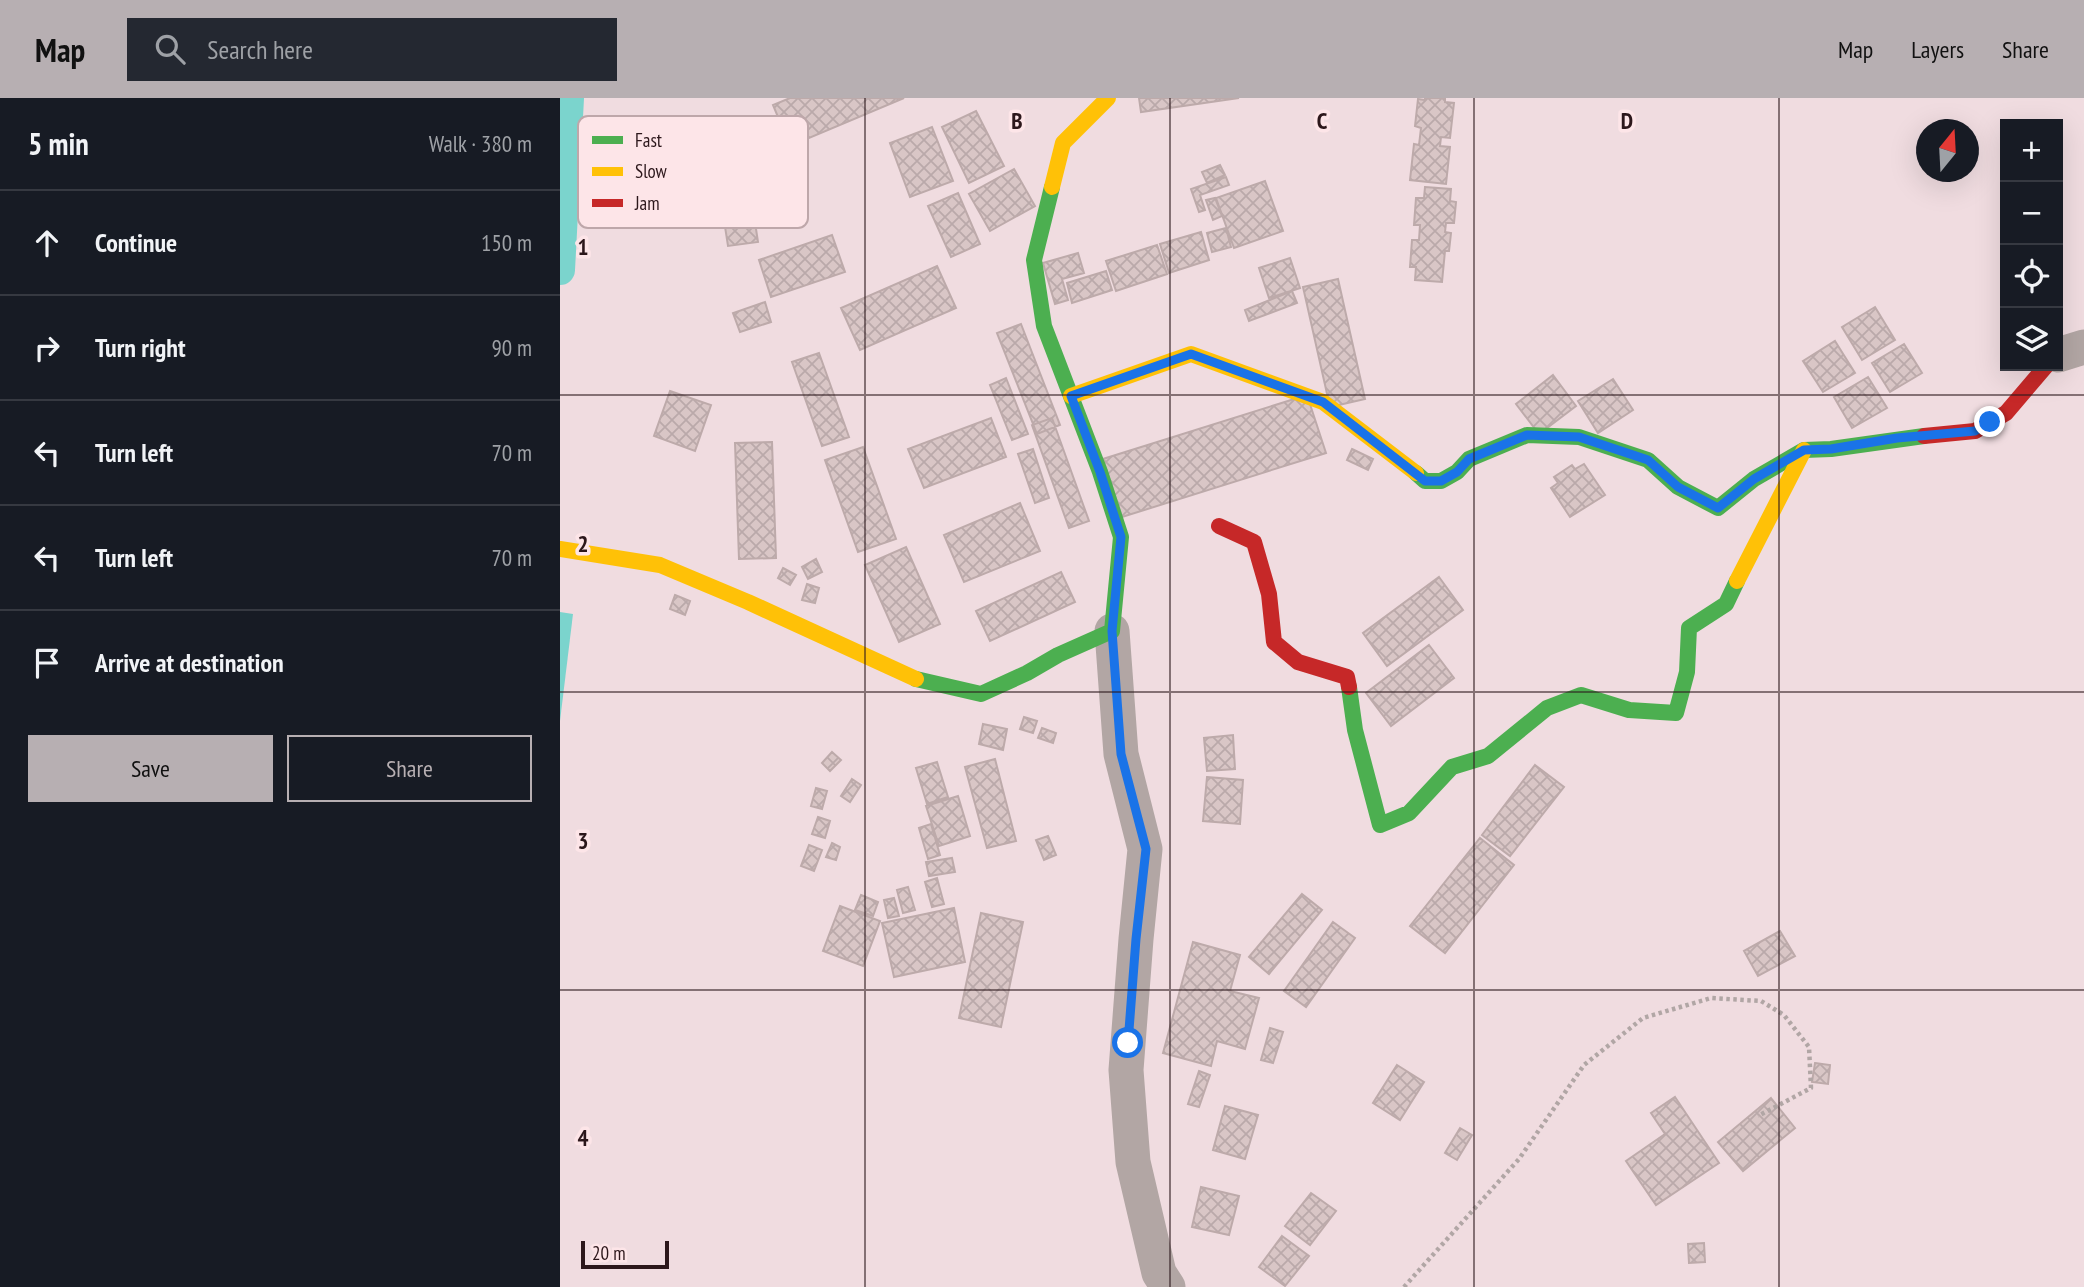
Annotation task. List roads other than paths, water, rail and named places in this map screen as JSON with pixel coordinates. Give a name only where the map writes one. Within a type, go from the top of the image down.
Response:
[{"type":"street","points":[[1108,98],[1063,143],[1034,260],[1044,326],[1100,472],[1121,537],[1112,631],[1121,754],[1146,849],[1126,1070],[1133,1162],[1159,1273],[1168,1287]]},
{"type":"street","points":[[2063,353],[2084,347]]},
{"type":"street","points":[[1071,396],[1191,354],[1323,402],[1425,481],[1441,481],[1457,472],[1469,459],[1527,435],[1579,437],[1648,460],[1678,487],[1718,508],[1754,479],[1804,450],[1975,431],[2006,412],[2042,371]]},
{"type":"street","points":[[1219,526],[1254,542],[1269,594],[1274,642],[1298,662],[1346,677],[1355,730],[1380,825],[1409,813],[1452,767],[1488,756],[1547,708],[1581,695],[1629,710],[1676,713],[1687,672],[1689,628],[1726,604],[1804,450]]},
{"type":"street","points":[[566,550],[660,565],[748,602],[912,678],[981,694],[1112,631]]},
{"type":"water","points":[[560,612],[573,614],[560,721]]},
{"type":"waterway","points":[[560,270],[569,98]]}]
